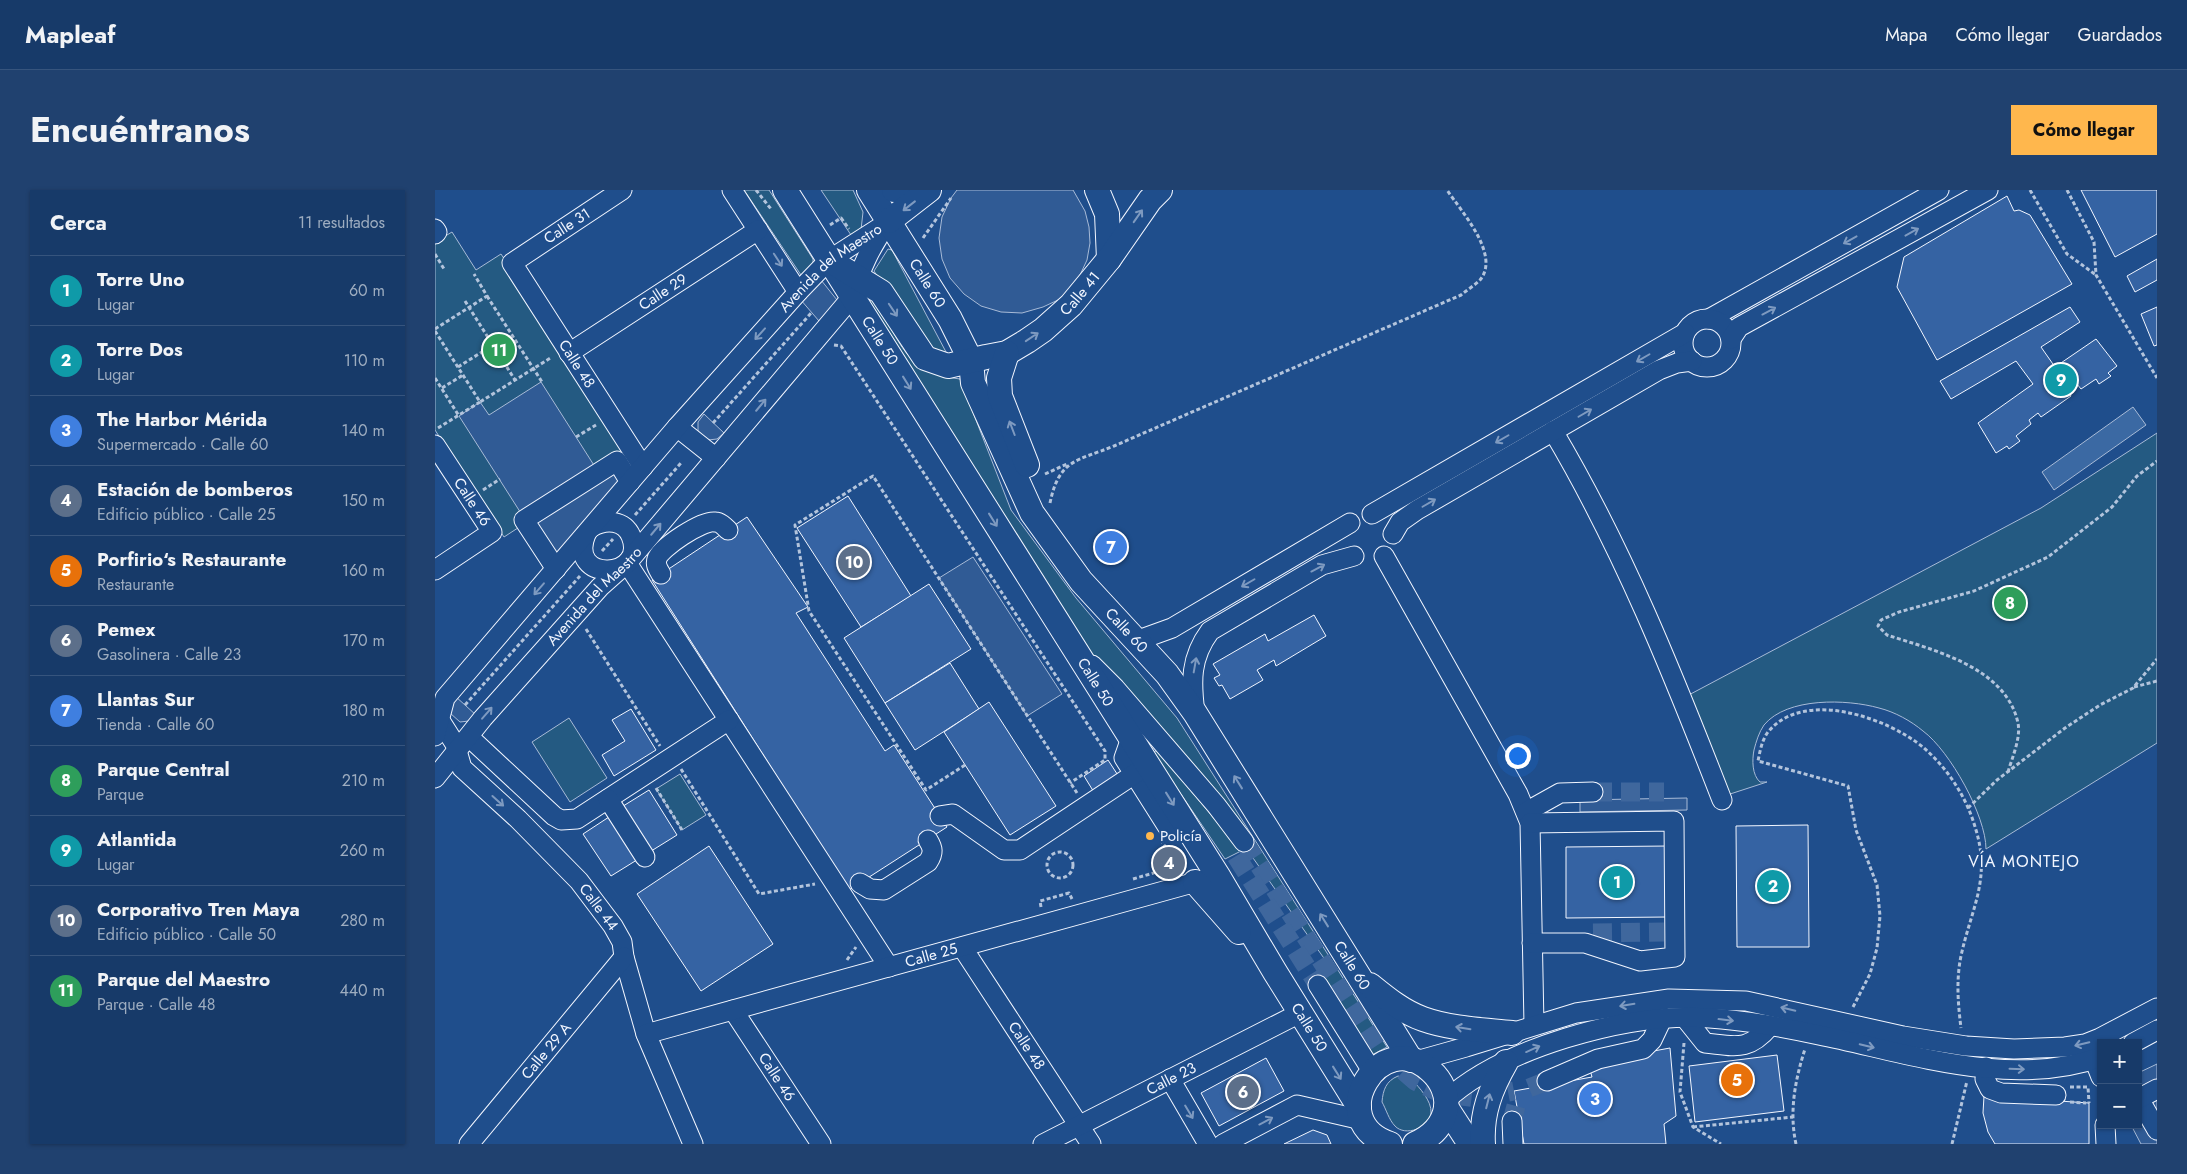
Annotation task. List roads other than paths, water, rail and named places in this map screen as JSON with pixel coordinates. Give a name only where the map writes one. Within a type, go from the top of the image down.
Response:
[{"type":"main road","points":[[785,190],[829,260]]},
{"type":"main road","name":"Calle 60","points":[[869,190],[950,319],[971,361],[973,383],[1032,513],[1081,581],[1167,674],[1195,713],[1359,977],[1413,1060]]},
{"type":"main road","points":[[894,190],[901,190]]},
{"type":"main road","points":[[889,221],[929,190]]},
{"type":"main road","points":[[1097,190],[1107,214],[1109,258]]},
{"type":"main road","name":"Calle 41","points":[[829,260],[855,287],[881,292],[925,358],[948,366],[1007,353],[1043,330],[1071,305],[1109,258],[1149,200],[1160,190]]},
{"type":"main road","name":"Calle 50","points":[[855,287],[1131,738],[1141,770],[1185,823],[1375,1134]]},
{"type":"main road","points":[[1007,353],[999,378],[1000,396],[1032,479],[1048,513],[1087,570],[1107,610]]},
{"type":"main road","points":[[1195,882],[1275,972]]},
{"type":"main road","points":[[1359,977],[1390,1002],[1422,1019],[1461,1027],[1512,1033]]},
{"type":"main road","points":[[1375,1134],[1363,1085],[1372,1071],[1388,1062],[1399,1059],[1413,1060],[1427,1067],[1437,1076],[1443,1088],[1446,1104],[1470,1144]]},
{"type":"main road","points":[[1483,1144],[1484,1118],[1491,1088],[1506,1062]]},
{"type":"main road","points":[[1415,1144],[1432,1134],[1439,1127],[1446,1104]]},
{"type":"street","name":"Calle 31","points":[[512,263],[622,190]]},
{"type":"street","points":[[732,190],[798,292]]},
{"type":"street","points":[[1136,641],[1172,628],[1350,523],[1364,515],[1371,514],[1685,334],[1695,322],[1709,319],[1939,190]]},
{"type":"street","points":[[1731,339],[1739,327],[1988,190]]},
{"type":"street","name":"Avenida del Maestro","points":[[435,736],[437,716],[445,698],[677,428],[798,292],[829,260],[889,221]]},
{"type":"street","name":"Avenida del Maestro","points":[[435,778],[600,586],[627,562],[716,458],[855,287],[871,247],[889,221]]},
{"type":"street","points":[[435,229],[437,232],[435,234]]},
{"type":"street","name":"Calle 29","points":[[564,353],[758,230]]},
{"type":"street","name":"Calle 48","points":[[512,263],[564,353],[643,467]]},
{"type":"street","points":[[1195,713],[1192,689],[1194,666],[1199,646],[1209,631],[1322,565],[1354,556],[1369,561],[1384,556],[1392,546],[1393,534],[1400,522],[1417,510],[1659,370],[1677,363],[1692,361],[1707,367],[1722,361],[1731,347],[1731,339],[1723,325],[1709,319]]},
{"type":"street","points":[[1685,334],[1684,348],[1692,361]]},
{"type":"street","points":[[677,428],[716,458]]},
{"type":"street","points":[[1553,432],[1585,485],[1611,537],[1676,685],[1722,800]]},
{"type":"street","name":"Calle 46","points":[[435,570],[492,532],[437,437]]},
{"type":"street","points":[[556,569],[524,520],[617,461],[630,482]]},
{"type":"street","points":[[1371,514],[1385,520],[1393,534]]},
{"type":"street","points":[[607,521],[615,522],[628,531],[633,547],[627,562],[613,571],[605,571],[590,564],[583,549],[589,530],[607,521]]},
{"type":"street","points":[[661,574],[656,566],[657,559],[665,547],[706,523],[723,524],[727,530]]},
{"type":"street","points":[[1350,523],[1347,530],[1346,544],[1354,556]]},
{"type":"street","points":[[1384,556],[1518,794],[1528,818],[1535,1025]]},
{"type":"street","points":[[627,562],[889,967]]},
{"type":"street","points":[[1073,646],[1115,688],[1216,805],[1244,842]]},
{"type":"street","name":"Calle 44","points":[[437,716],[455,744],[462,768],[518,819],[579,881],[613,926],[622,942],[624,957],[646,1034],[693,1144]]},
{"type":"street","points":[[469,737],[554,816],[561,820],[577,819],[647,774],[667,753],[729,720]]},
{"type":"street","points":[[940,816],[953,814],[1004,850],[1019,850],[1141,770]]},
{"type":"street","points":[[1528,818],[1560,793],[1593,792]]},
{"type":"street","points":[[608,799],[645,858]]},
{"type":"street","points":[[1528,818],[1674,821],[1675,957],[1640,961],[1585,942],[1532,939]]},
{"type":"street","points":[[860,883],[870,889],[884,890],[928,862],[932,856],[933,848],[927,840]]},
{"type":"street","name":"Calle 25","points":[[646,1034],[1218,876]]},
{"type":"street","points":[[1532,939],[1593,933]]},
{"type":"street","name":"Calle 48","points":[[962,947],[1091,1144]]},
{"type":"street","name":"Calle 29 A","points":[[469,1144],[624,957]]},
{"type":"street","points":[[1318,985],[1372,1071]]},
{"type":"street","points":[[1413,1060],[1576,1013],[1669,998],[1745,1001],[1841,1016],[1903,1036],[1964,1038],[2014,1049],[2065,1047],[2085,1044],[2157,1008]]},
{"type":"street","name":"Calle 46","points":[[733,1010],[821,1144]]},
{"type":"street","name":"Calle 23","points":[[1043,1144],[1300,1013]]},
{"type":"street","points":[[1685,1018],[1705,1043],[1741,1047],[1761,1036],[1770,1026]]},
{"type":"street","points":[[1547,1081],[1598,1059],[1643,1049],[1652,1040],[1662,1019]]},
{"type":"street","points":[[1446,1104],[1470,1082],[1506,1062],[1541,1046],[1585,1032],[1662,1019],[1720,1019],[1770,1026],[1814,1039],[1894,1052],[1974,1070],[2065,1066],[2097,1068]]},
{"type":"street","points":[[2140,1039],[2157,1030]]},
{"type":"street","points":[[1974,1070],[1985,1079],[1990,1089],[2001,1092],[2056,1095]]},
{"type":"street","points":[[1170,1079],[1208,1144]]},
{"type":"street","points":[[2142,1096],[2157,1089]]},
{"type":"street","points":[[2142,1102],[2157,1130]]},
{"type":"street","points":[[1223,1144],[1297,1105],[1375,1134]]},
{"type":"street","points":[[1512,1121],[1513,1144]]},
{"type":"street","points":[[2105,1129],[2106,1144]]},
{"type":"tunnel","points":[[1593,792],[1664,792]]},
{"type":"tunnel","points":[[1244,842],[1378,1048],[1415,1081],[1440,1093],[1477,1098],[1514,1091]]},
{"type":"tunnel","points":[[1236,856],[1318,985]]},
{"type":"tunnel","points":[[1593,933],[1664,932]]},
{"type":"tunnel","points":[[1529,1088],[1547,1081]]},
{"type":"tunnel","points":[[1512,1121],[1516,1106]]},
{"type":"place","name":"Parque del Maestro","points":[[499,350]]},
{"type":"place","name":"Atlantida","points":[[2061,380]]},
{"type":"place","name":"Llantas Sur","points":[[1111,547]]},
{"type":"place","name":"Corporativo Tren Maya","points":[[854,562]]},
{"type":"place","name":"Parque Central","points":[[2010,603]]},
{"type":"place","name":"Policía","points":[[1150,836]]},
{"type":"place","name":"Estación de bomberos","points":[[1169,863]]},
{"type":"place","name":"Torre Uno","points":[[1617,882]]},
{"type":"place","name":"Torre Dos","points":[[1773,886]]},
{"type":"place","name":"Porfirio‘s Restaurante","points":[[1737,1080]]},
{"type":"place","name":"Pemex","points":[[1243,1092]]},
{"type":"place","name":"The Harbor Mérida","points":[[1595,1099]]},
{"type":"district","name":"VÍA MONTEJO","points":[[2024,861]]}]
